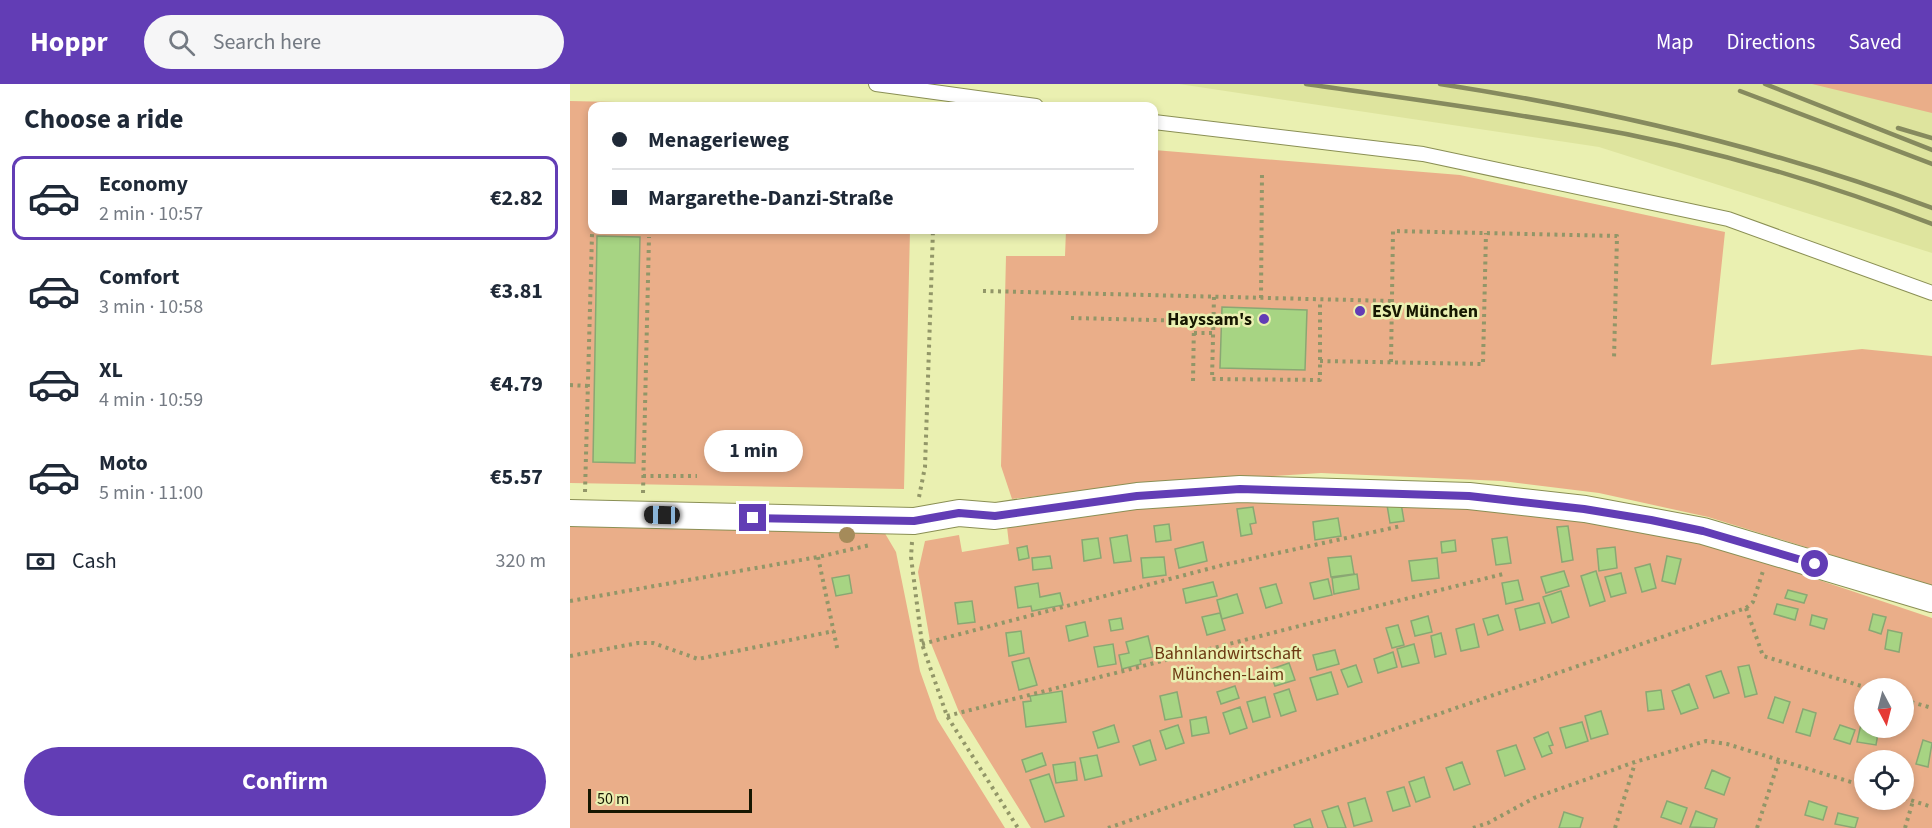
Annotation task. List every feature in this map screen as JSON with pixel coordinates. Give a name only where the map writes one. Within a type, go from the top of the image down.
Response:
[{"type":"street","points":[[577,506],[914,521],[959,513],[995,516],[1137,496],[1240,489],[1469,496],[1584,509],[1703,531],[1932,599]]},
{"type":"lane","points":[[876,84],[1007,102]]},
{"type":"lane","points":[[1158,122],[1423,154],[1728,219],[1932,293]]},
{"type":"path","points":[[1261,298],[1262,174]]},
{"type":"path","points":[[1391,362],[1393,231],[1617,236],[1614,359]]},
{"type":"path","points":[[1320,361],[1483,364],[1486,233]]},
{"type":"path","points":[[577,506],[588,386],[592,234]]},
{"type":"path","points":[[925,467],[933,234]]},
{"type":"path","points":[[643,500],[649,237]]},
{"type":"path","points":[[983,291],[1392,302]]},
{"type":"path","points":[[1214,297],[1212,379],[1320,380],[1320,300]]},
{"type":"path","points":[[1071,318],[1194,321],[1193,382]]},
{"type":"path","points":[[1194,333],[1213,333]]},
{"type":"path","points":[[570,385],[588,386]]},
{"type":"path","points":[[643,476],[697,476]]},
{"type":"path","points":[[914,521],[911,557],[922,644],[946,716],[1018,828]]},
{"type":"path","points":[[922,644],[1223,566],[1401,526]]},
{"type":"path","points":[[570,601],[818,557],[879,543]]},
{"type":"path","points":[[818,557],[838,652]]},
{"type":"path","points":[[1108,828],[1746,608],[1753,602],[1766,562]]},
{"type":"path","points":[[946,716],[1503,574]]},
{"type":"path","points":[[1746,608],[1763,656],[1854,684]]},
{"type":"path","points":[[570,656],[638,643],[653,643],[698,659],[834,631]]},
{"type":"path","points":[[1914,703],[1932,708]]},
{"type":"path","points":[[1473,828],[1488,823],[1534,798],[1635,762],[1706,741],[1727,744],[1854,783]]},
{"type":"path","points":[[1757,828],[1779,760]]},
{"type":"path","points":[[1615,828],[1635,762]]},
{"type":"path","points":[[1914,801],[1932,807]]},
{"type":"path","points":[[1905,828],[1910,810]]},
{"type":"shaded area","points":[[1179,84],[1932,84],[1932,253],[1599,147]]},
{"type":"green space","points":[[1812,84],[1932,84],[1932,113]]},
{"type":"green space","points":[[570,101],[615,102],[588,102],[588,234],[910,234],[904,489],[570,483]]},
{"type":"green space","name":"ESV München","points":[[1158,150],[1460,175],[1725,232],[1711,365],[1862,349],[1932,356],[1932,586],[1708,517],[1599,493],[1502,481],[1321,473],[1164,483],[1012,499],[1001,466],[1006,256],[1065,256],[1066,234],[1158,234]]},
{"type":"green space","name":"Bahnlandwirtschaft München-Laim","points":[[1224,496],[1462,508],[1610,521],[1742,554],[1932,618],[1932,828],[1031,828],[959,712],[930,641],[918,572],[925,541],[959,535],[962,552],[1009,544],[1007,527]]},
{"type":"green space","points":[[570,523],[883,530],[896,552],[920,671],[937,719],[1005,828],[570,828]]},
{"type":"building","points":[[597,236],[640,237],[635,463],[593,462]]},
{"type":"building","points":[[1222,307],[1307,310],[1305,370],[1220,368]]},
{"type":"building","points":[[1401,503],[1404,521],[1390,523],[1387,505]]},
{"type":"building","points":[[1253,507],[1256,523],[1250,524],[1252,534],[1241,536],[1237,509]]},
{"type":"building","points":[[1338,518],[1341,536],[1315,540],[1313,522]]},
{"type":"building","points":[[1169,524],[1171,540],[1156,542],[1154,526]]},
{"type":"building","points":[[1568,526],[1573,560],[1562,562],[1557,527]]},
{"type":"building","points":[[1127,535],[1131,561],[1114,563],[1110,538]]},
{"type":"building","points":[[1507,537],[1511,563],[1496,565],[1492,539]]},
{"type":"building","points":[[1098,538],[1101,558],[1084,561],[1082,540]]},
{"type":"building","points":[[1455,540],[1456,551],[1442,553],[1441,542]]},
{"type":"building","points":[[1203,542],[1207,561],[1179,568],[1175,549]]},
{"type":"building","points":[[1027,546],[1029,558],[1019,560],[1017,548]]},
{"type":"building","points":[[1615,547],[1617,568],[1599,571],[1597,549]]},
{"type":"building","points":[[1050,556],[1052,568],[1033,570],[1032,558]]},
{"type":"building","points":[[1351,556],[1354,574],[1331,577],[1328,558]]},
{"type":"building","points":[[1667,556],[1681,559],[1675,584],[1662,581]]},
{"type":"building","points":[[1164,557],[1166,575],[1143,578],[1141,558]]},
{"type":"building","points":[[1437,558],[1439,578],[1412,581],[1409,561]]},
{"type":"building","points":[[1650,564],[1656,588],[1642,592],[1635,568]]},
{"type":"building","points":[[1564,571],[1569,586],[1546,593],[1541,577]]},
{"type":"building","points":[[1596,571],[1605,601],[1590,606],[1581,576]]},
{"type":"building","points":[[1621,573],[1626,593],[1611,597],[1605,577]]},
{"type":"building","points":[[1357,574],[1359,589],[1334,594],[1332,578]]},
{"type":"building","points":[[849,575],[852,593],[836,596],[832,578]]},
{"type":"building","points":[[1328,579],[1332,595],[1314,599],[1310,583]]},
{"type":"building","points":[[1518,580],[1523,600],[1506,604],[1502,583]]},
{"type":"building","points":[[1213,582],[1217,596],[1186,603],[1183,589]]},
{"type":"building","points":[[1038,583],[1040,597],[1060,593],[1063,605],[1032,611],[1031,606],[1018,608],[1015,587]]},
{"type":"building","points":[[1276,584],[1282,603],[1266,608],[1260,588]]},
{"type":"building","points":[[1788,590],[1807,595],[1804,603],[1785,598]]},
{"type":"building","points":[[1561,591],[1569,617],[1552,623],[1543,597]]},
{"type":"building","points":[[1237,594],[1243,613],[1222,619],[1217,600]]},
{"type":"building","points":[[972,601],[975,622],[958,624],[955,603]]},
{"type":"building","points":[[1539,603],[1545,623],[1520,630],[1515,609]]},
{"type":"building","points":[[1777,604],[1798,609],[1795,620],[1774,614]]},
{"type":"building","points":[[1220,613],[1225,630],[1207,635],[1202,617]]},
{"type":"building","points":[[1873,614],[1886,617],[1881,634],[1869,630]]},
{"type":"building","points":[[1498,615],[1503,630],[1488,635],[1483,619]]},
{"type":"building","points":[[1812,615],[1827,619],[1824,629],[1810,625]]},
{"type":"building","points":[[1428,616],[1432,632],[1415,636],[1411,621]]},
{"type":"building","points":[[1121,618],[1123,629],[1111,631],[1109,620]]},
{"type":"building","points":[[1085,622],[1088,636],[1069,641],[1066,626]]},
{"type":"building","points":[[1474,624],[1479,647],[1461,651],[1456,629]]},
{"type":"building","points":[[1398,625],[1404,645],[1392,648],[1386,628]]},
{"type":"building","points":[[1888,630],[1902,633],[1899,652],[1885,649]]},
{"type":"building","points":[[1021,631],[1024,653],[1009,656],[1006,633]]},
{"type":"building","points":[[1441,633],[1446,654],[1435,657],[1431,636]]},
{"type":"building","points":[[1148,636],[1153,657],[1140,660],[1141,664],[1122,669],[1119,655],[1129,653],[1126,642]]},
{"type":"building","points":[[1113,644],[1116,664],[1098,667],[1094,647]]},
{"type":"building","points":[[1414,644],[1419,663],[1402,667],[1397,649]]},
{"type":"building","points":[[1335,650],[1339,664],[1317,670],[1313,655]]},
{"type":"building","points":[[1393,652],[1397,667],[1378,673],[1374,659]]},
{"type":"building","points":[[1029,658],[1037,685],[1019,690],[1012,662]]},
{"type":"building","points":[[1289,663],[1295,680],[1275,686],[1269,670]]},
{"type":"building","points":[[1356,665],[1362,682],[1348,687],[1341,670]]},
{"type":"building","points":[[1749,665],[1757,694],[1745,697],[1738,667]]},
{"type":"building","points":[[1721,671],[1729,693],[1714,698],[1706,676]]},
{"type":"building","points":[[1331,672],[1338,694],[1317,700],[1310,678]]},
{"type":"building","points":[[1689,684],[1698,708],[1681,714],[1672,691]]},
{"type":"building","points":[[1235,686],[1239,698],[1221,704],[1217,692]]},
{"type":"building","points":[[1289,689],[1296,711],[1281,716],[1274,694]]},
{"type":"building","points":[[1661,690],[1664,709],[1648,711],[1646,692]]},
{"type":"building","points":[[1062,691],[1066,722],[1026,727],[1023,702],[1031,701],[1030,696]]},
{"type":"building","points":[[1177,692],[1182,717],[1165,720],[1160,696]]},
{"type":"building","points":[[1265,697],[1270,717],[1253,722],[1247,702]]},
{"type":"building","points":[[1775,697],[1790,702],[1783,723],[1768,718]]},
{"type":"building","points":[[1240,707],[1247,728],[1230,734],[1223,713]]},
{"type":"building","points":[[1803,709],[1816,713],[1810,736],[1796,732]]},
{"type":"building","points":[[1601,711],[1608,734],[1591,739],[1585,716]]},
{"type":"building","points":[[1206,717],[1209,733],[1192,736],[1190,720]]},
{"type":"building","points":[[1582,722],[1588,741],[1566,748],[1560,728]]},
{"type":"building","points":[[1114,725],[1119,742],[1098,748],[1093,732]]},
{"type":"building","points":[[1178,725],[1184,743],[1166,749],[1160,731]]},
{"type":"building","points":[[1840,725],[1854,730],[1850,744],[1834,739]]},
{"type":"building","points":[[1548,732],[1553,745],[1549,746],[1552,753],[1542,757],[1534,738]]},
{"type":"building","points":[[1858,738],[1877,738],[1876,745],[1857,742]]},
{"type":"building","points":[[1150,740],[1156,760],[1140,765],[1133,746]]},
{"type":"building","points":[[1923,740],[1932,743],[1928,767],[1916,764]]},
{"type":"building","points":[[1516,745],[1525,769],[1505,776],[1497,751]]},
{"type":"building","points":[[1042,753],[1046,765],[1026,772],[1022,760]]},
{"type":"building","points":[[1097,755],[1102,776],[1085,780],[1080,758]]},
{"type":"building","points":[[1075,762],[1077,780],[1056,783],[1053,765]]},
{"type":"building","points":[[1462,762],[1470,784],[1454,790],[1446,768]]},
{"type":"building","points":[[1712,770],[1730,778],[1724,795],[1705,788]]},
{"type":"building","points":[[1049,774],[1064,816],[1045,822],[1030,780]]},
{"type":"building","points":[[1424,777],[1430,797],[1416,802],[1409,782]]},
{"type":"building","points":[[1404,787],[1410,806],[1393,811],[1387,792]]},
{"type":"building","points":[[1365,798],[1372,821],[1354,826],[1348,803]]},
{"type":"building","points":[[1667,801],[1687,808],[1681,824],[1661,817]]},
{"type":"building","points":[[1809,801],[1827,807],[1823,820],[1805,815]]},
{"type":"building","points":[[1338,806],[1346,828],[1328,828],[1322,811]]},
{"type":"building","points":[[1696,811],[1717,819],[1714,828],[1690,827]]},
{"type":"building","points":[[1564,812],[1583,818],[1580,828],[1559,828]]},
{"type":"building","points":[[1838,813],[1858,818],[1855,828],[1835,824]]},
{"type":"building","points":[[1310,819],[1313,828],[1295,828],[1294,825]]},
{"type":"railway","points":[[1306,84],[1543,119],[1667,143],[1801,179],[1932,224]]},
{"type":"railway","points":[[1440,84],[1565,106],[1689,133],[1811,167],[1932,208]]},
{"type":"railway","points":[[1765,84],[1932,150]]},
{"type":"railway","points":[[1740,91],[1932,164]]},
{"type":"railway","points":[[1898,128],[1932,138]]},
{"type":"place","name":"ESV München","points":[[1360,311]]},
{"type":"place","name":"Hayssam's","points":[[1264,319]]},
{"type":"route","points":[[753,518],[914,521],[959,513],[995,516],[1137,496],[1240,489],[1469,496],[1584,509],[1651,520],[1703,531],[1815,564]]}]
